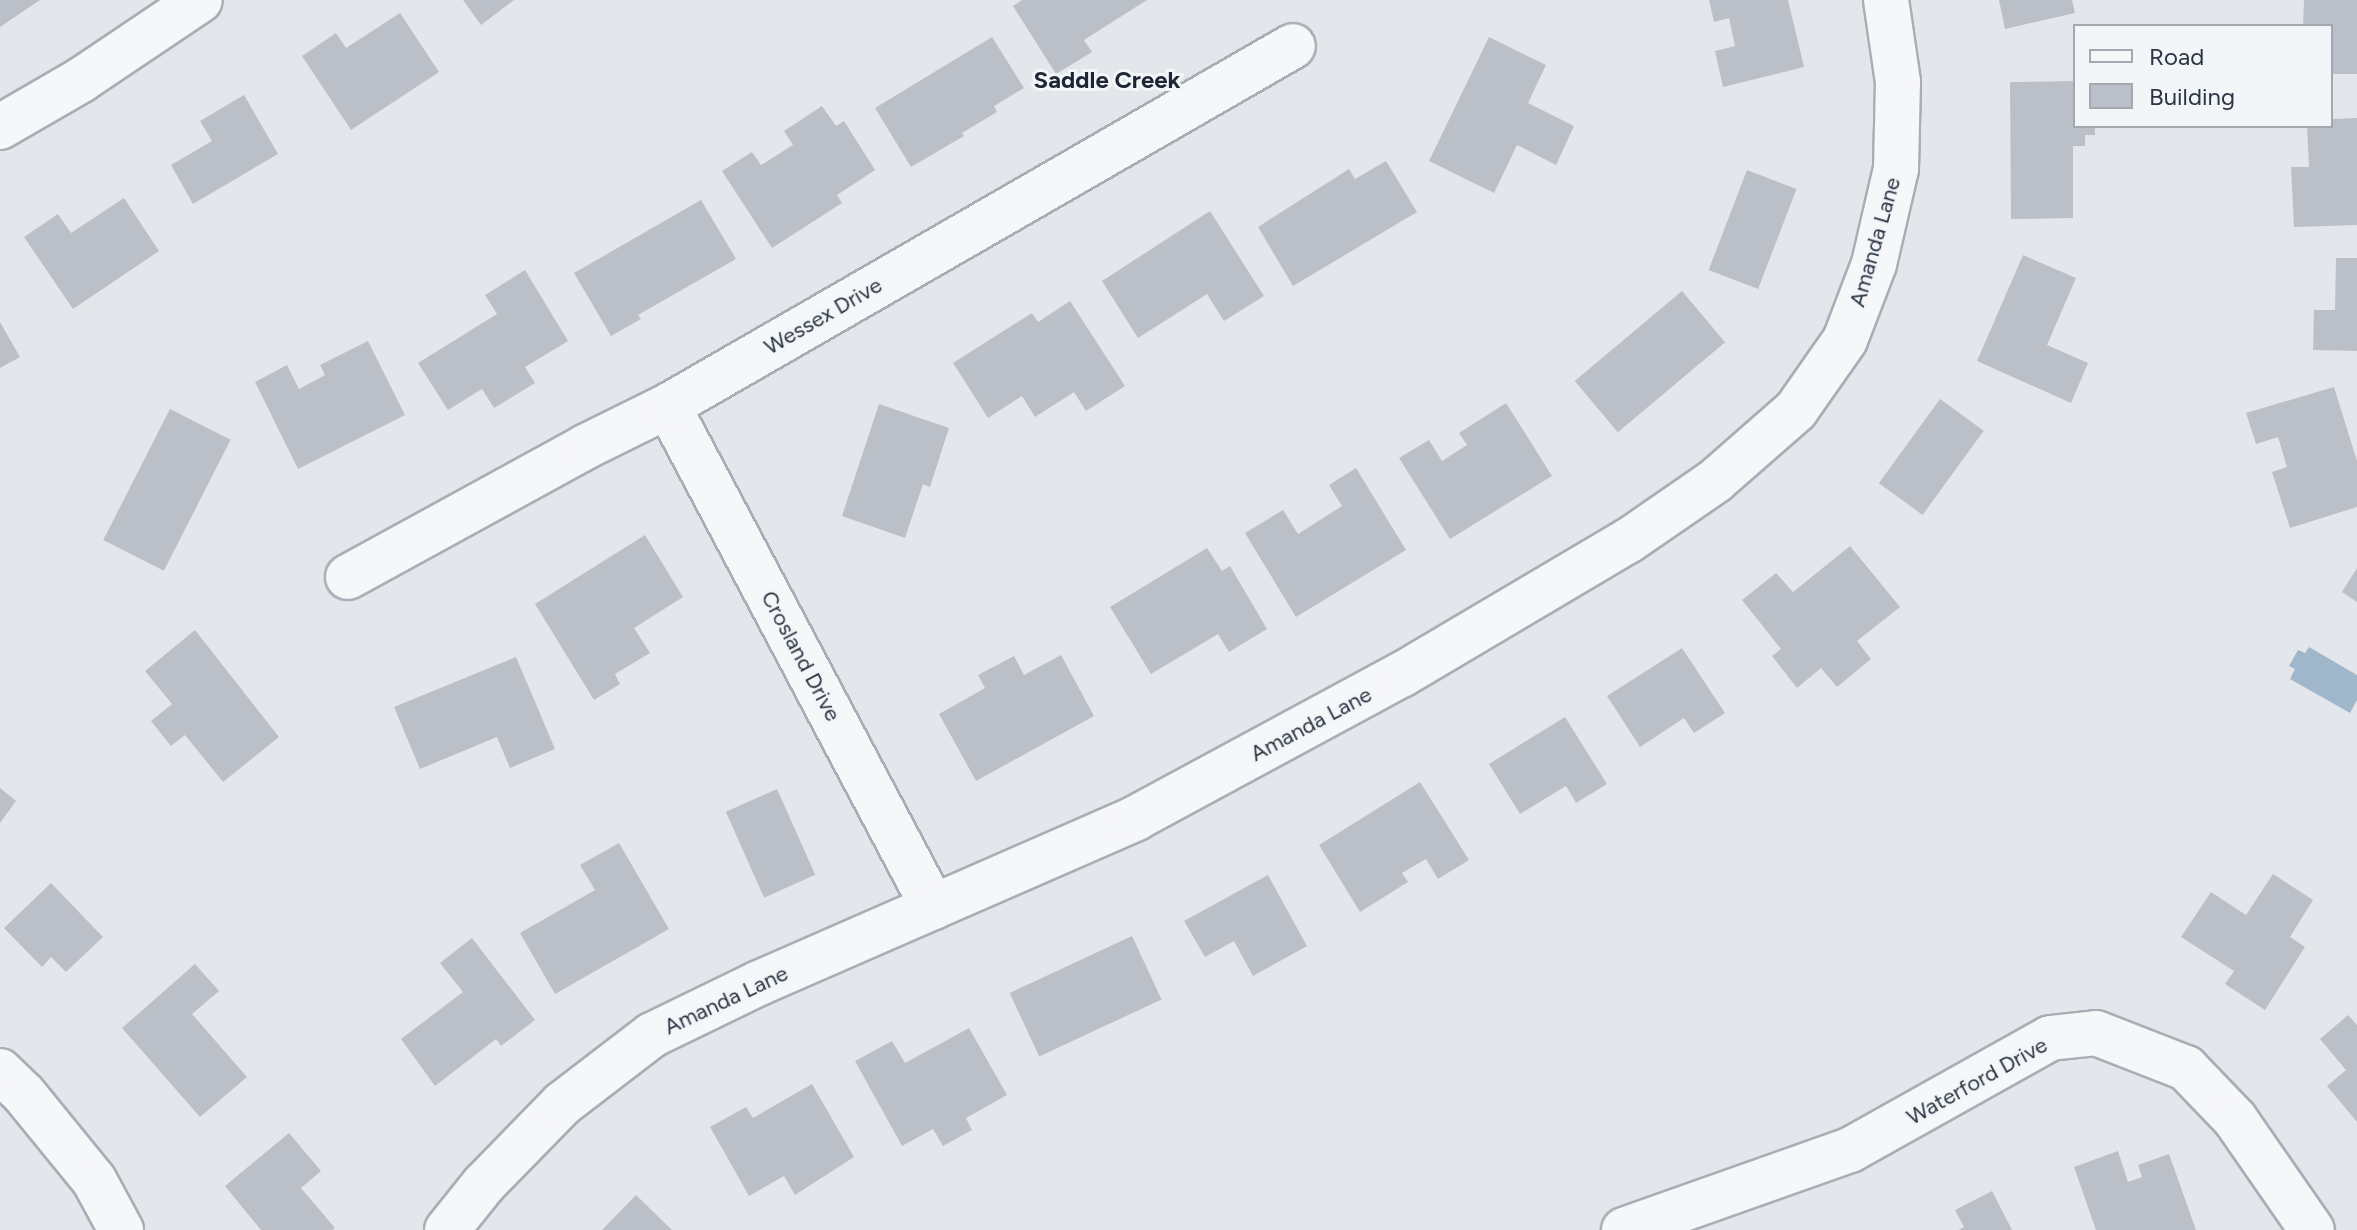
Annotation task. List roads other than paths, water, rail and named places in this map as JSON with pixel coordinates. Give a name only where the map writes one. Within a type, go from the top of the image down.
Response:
[{"type":"street","points":[[0,127],[81,80],[200,0]]},
{"type":"street","name":"Amanda Lane","points":[[447,1230],[483,1185],[562,1104],[652,1035],[1136,818],[1401,675],[1628,541],[1715,481],[1796,410],[1845,340],[1874,264],[1896,169],[1898,82],[1886,0]]},
{"type":"street","name":"Wessex Drive","points":[[348,577],[585,447],[668,406],[1293,46]]},
{"type":"street","name":"Crosland Drive","points":[[668,406],[933,907]]},
{"type":"street","name":"Waterford Drive","points":[[1624,1230],[1850,1150],[2050,1038],[2096,1033],[2186,1068],[2235,1119],[2312,1230]]},
{"type":"street","points":[[0,1071],[23,1093],[94,1180],[121,1230]]},
{"type":"water","points":[[2309,647],[2357,675],[2357,700],[2350,713],[2290,679],[2295,669],[2289,666],[2298,650],[2305,653]]},
{"type":"district","name":"Saddle Creek","points":[[1107,80]]}]
